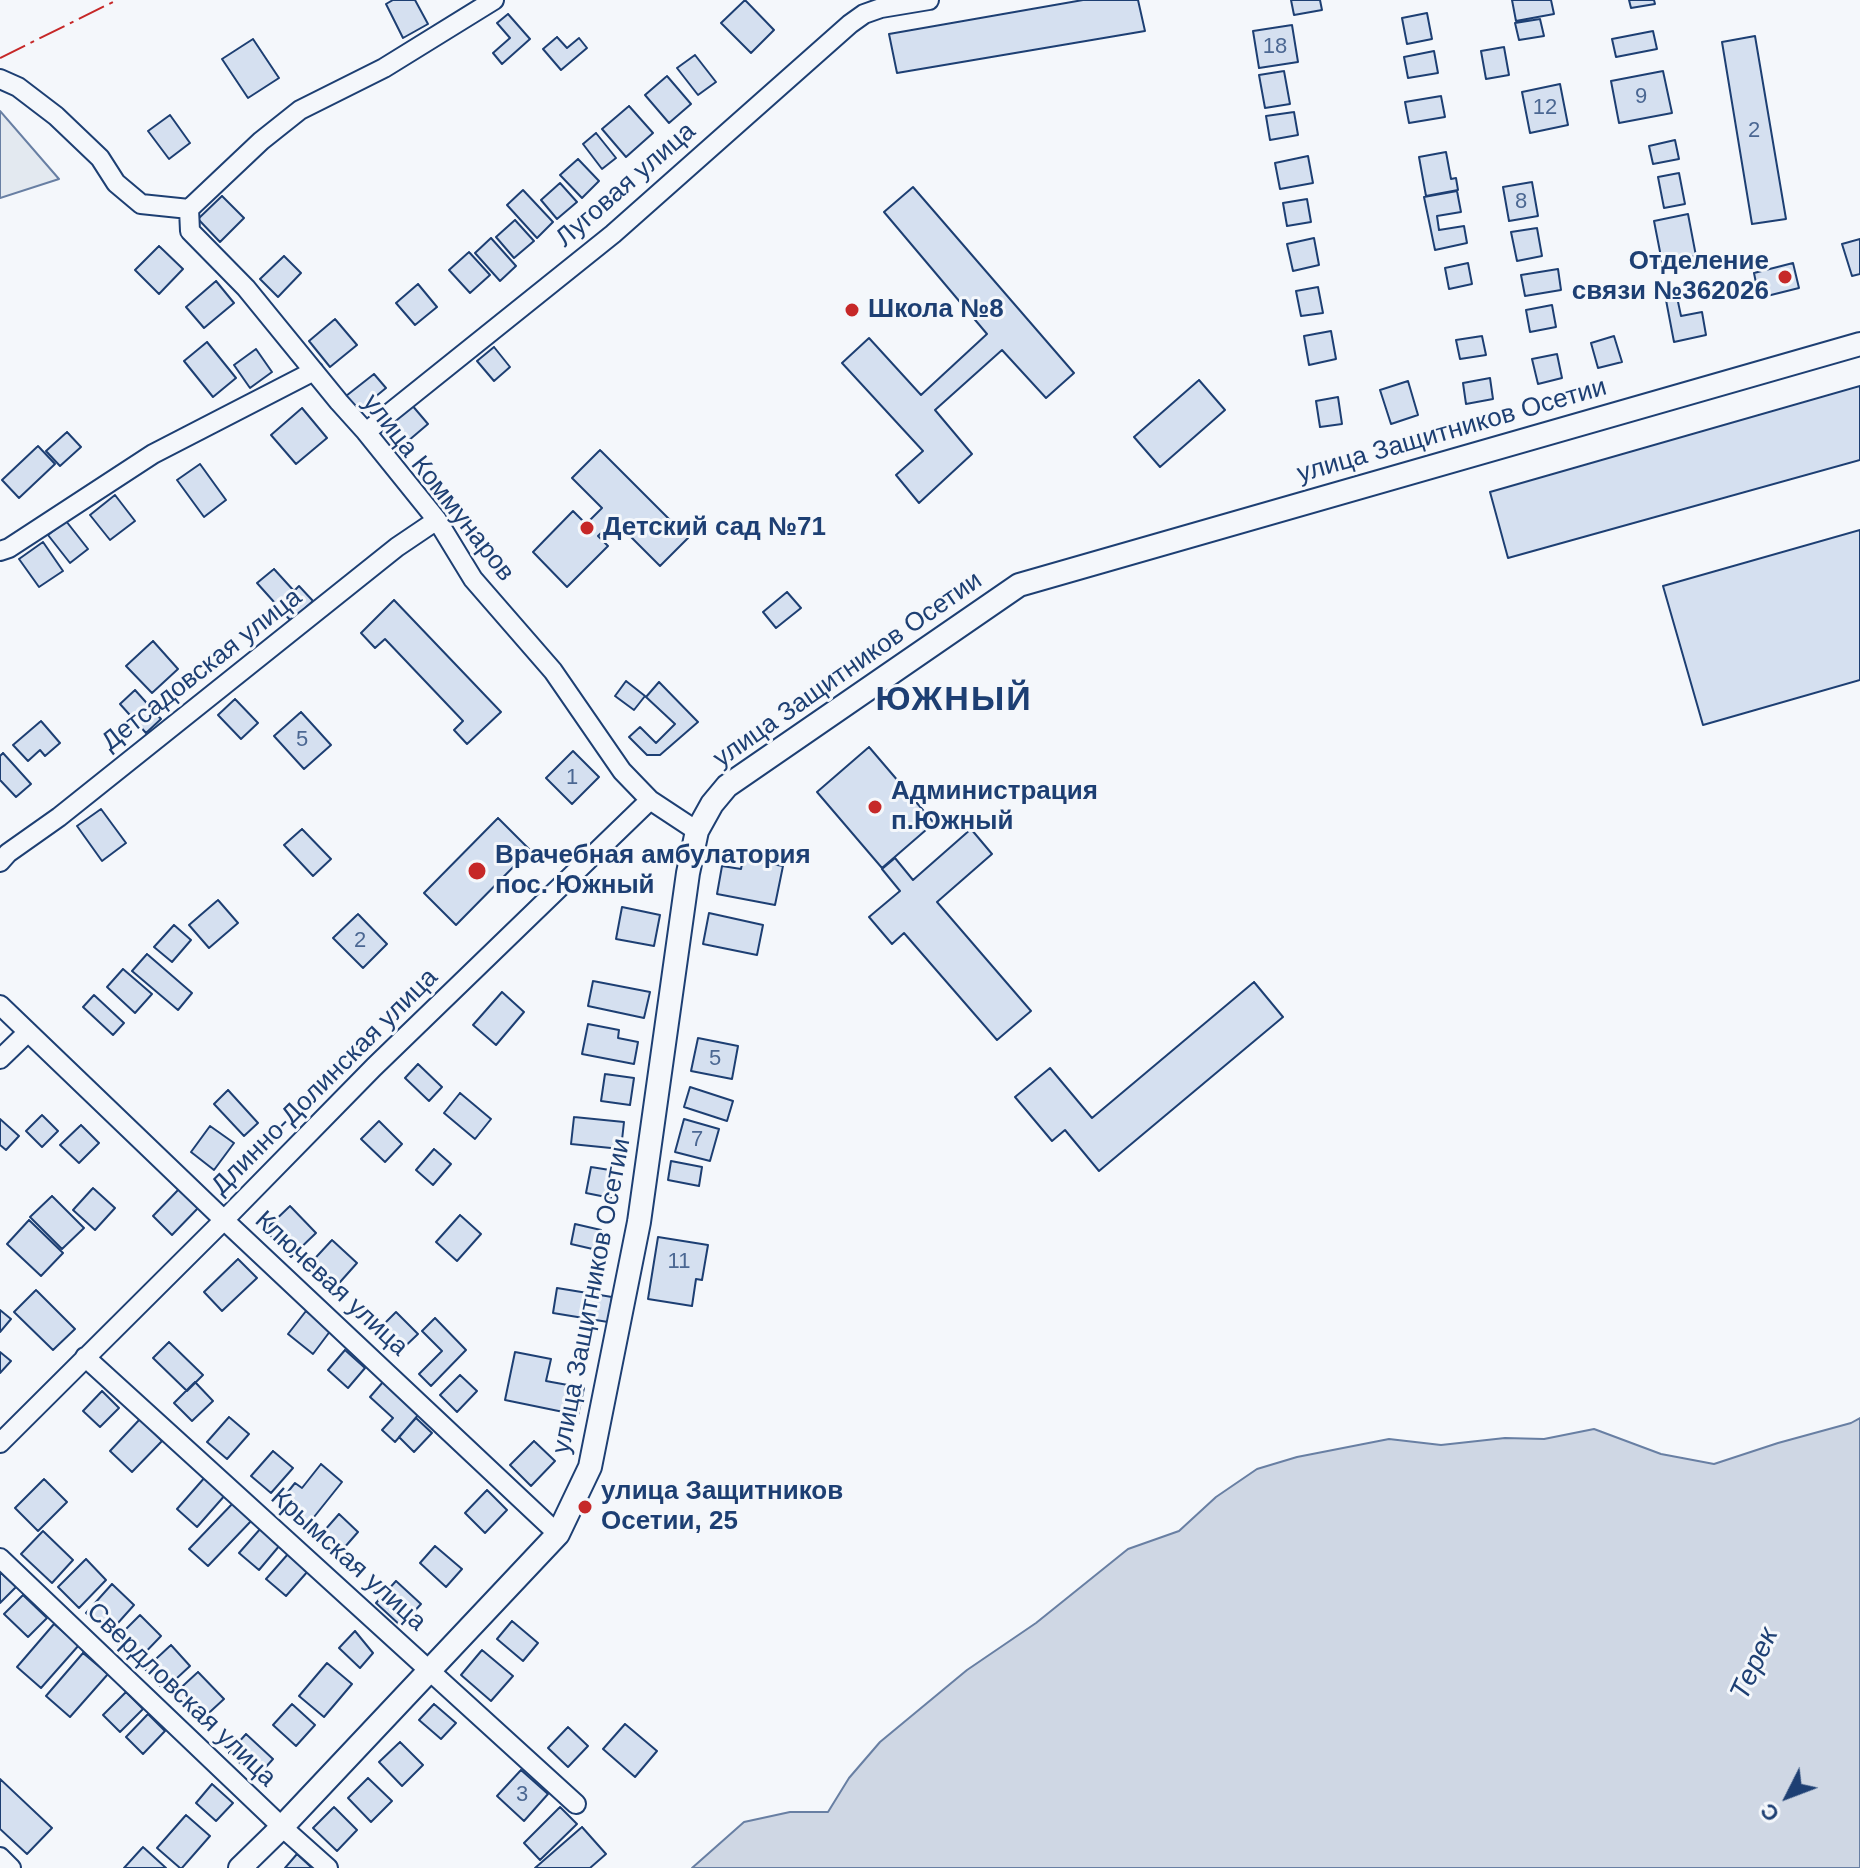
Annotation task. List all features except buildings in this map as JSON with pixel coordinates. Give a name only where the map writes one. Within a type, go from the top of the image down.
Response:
[{"type":"street","points":[[0,79],[18,87],[56,116],[100,158],[116,183],[141,204],[189,209],[261,141],[300,110],[384,68],[494,0]]},
{"type":"street","name":"Луговая улица","points":[[366,432],[613,234],[850,24],[864,14],[881,8],[929,0]]},
{"type":"street","name":"улица Коммунаров","points":[[189,209],[190,231],[246,288],[366,432],[437,520],[473,579],[553,671],[622,771],[650,800]]},
{"type":"street","name":"улица Защитников Осетии","points":[[240,1868],[558,1534],[590,1467],[639,1222],[688,873],[697,831],[712,804],[727,786],[1019,585],[1860,344]]},
{"type":"street","points":[[0,551],[153,454],[314,371]]},
{"type":"street","name":"Детсадовская улица","points":[[0,862],[397,547],[437,520]]},
{"type":"street","points":[[650,800],[697,831]]},
{"type":"street","name":"Длинно-Долинская улица","points":[[0,1443],[374,1067],[650,800]]},
{"type":"street","name":"Ключевая улица","points":[[0,1005],[558,1534]]},
{"type":"street","points":[[0,1059],[28,1032]]},
{"type":"street","name":"Крымская улица","points":[[85,1357],[576,1804]]},
{"type":"street","name":"Свердловская улица","points":[[0,1558],[328,1868]]},
{"type":"street","points":[[0,1857],[11,1868]]},
{"type":"shaded area","points":[[0,111],[59,179],[0,198]]},
{"type":"water","name":"Терек","points":[[1860,1418],[1860,1868],[692,1868],[744,1822],[790,1812],[828,1812],[849,1778],[880,1742],[967,1670],[1036,1623],[1128,1549],[1179,1531],[1216,1497],[1257,1469],[1297,1457],[1389,1439],[1441,1445],[1505,1438],[1544,1439],[1594,1429],[1661,1454],[1714,1464]]},
{"type":"power","points":[[0,58],[117,0]]},
{"type":"place","name":"Отделение связи №362026","points":[[1785,277]]},
{"type":"place","name":"Школа №8","points":[[852,310]]},
{"type":"place","name":"Детский сад №71","points":[[587,528]]},
{"type":"place","name":"Администрация п.Южный","points":[[875,807]]},
{"type":"place","name":"Врачебная амбулатория пос. Южный","points":[[477,871]]},
{"type":"place","name":"улица Защитников Осетии, 25","points":[[585,1507]]},
{"type":"district","name":"ЮЖНЫЙ","points":[[954,701]]}]
